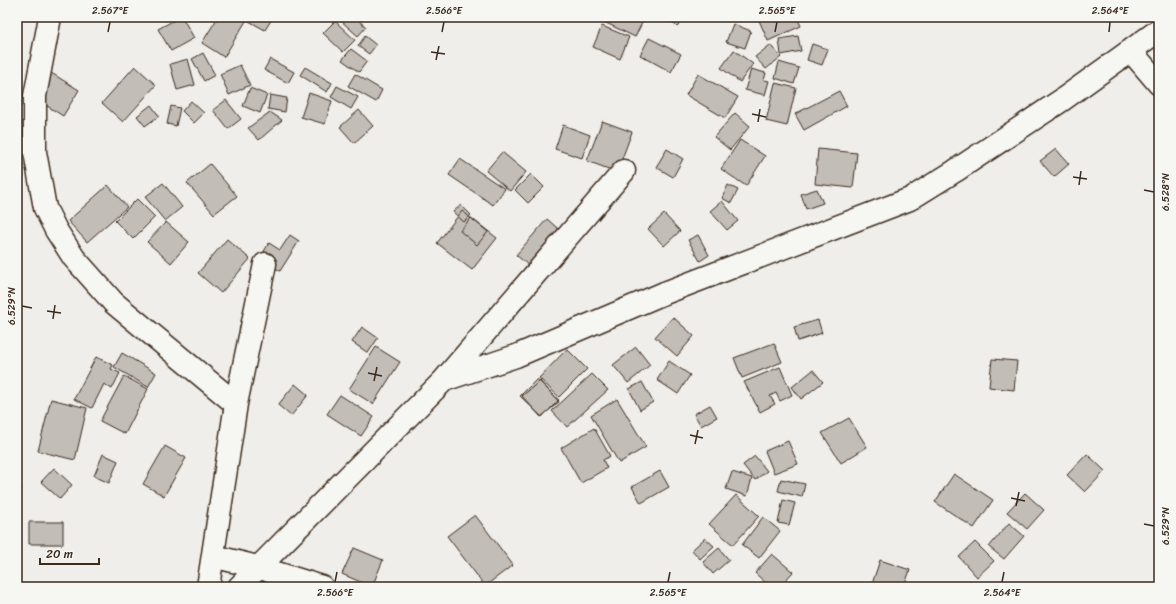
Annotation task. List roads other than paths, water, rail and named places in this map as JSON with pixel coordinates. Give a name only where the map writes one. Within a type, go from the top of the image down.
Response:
[{"type":"street","points":[[50,17],[35,96],[35,152],[45,208],[56,230],[74,258],[114,303],[236,404]]},
{"type":"street","points":[[444,380],[516,356],[662,294],[910,199],[968,163],[1062,100],[1159,30]]},
{"type":"street","points":[[1130,51],[1159,84]]},
{"type":"street","points":[[239,587],[444,380],[624,171]]},
{"type":"street","points":[[208,587],[236,404],[265,264]]},
{"type":"street","points":[[213,556],[258,567],[322,587]]}]
